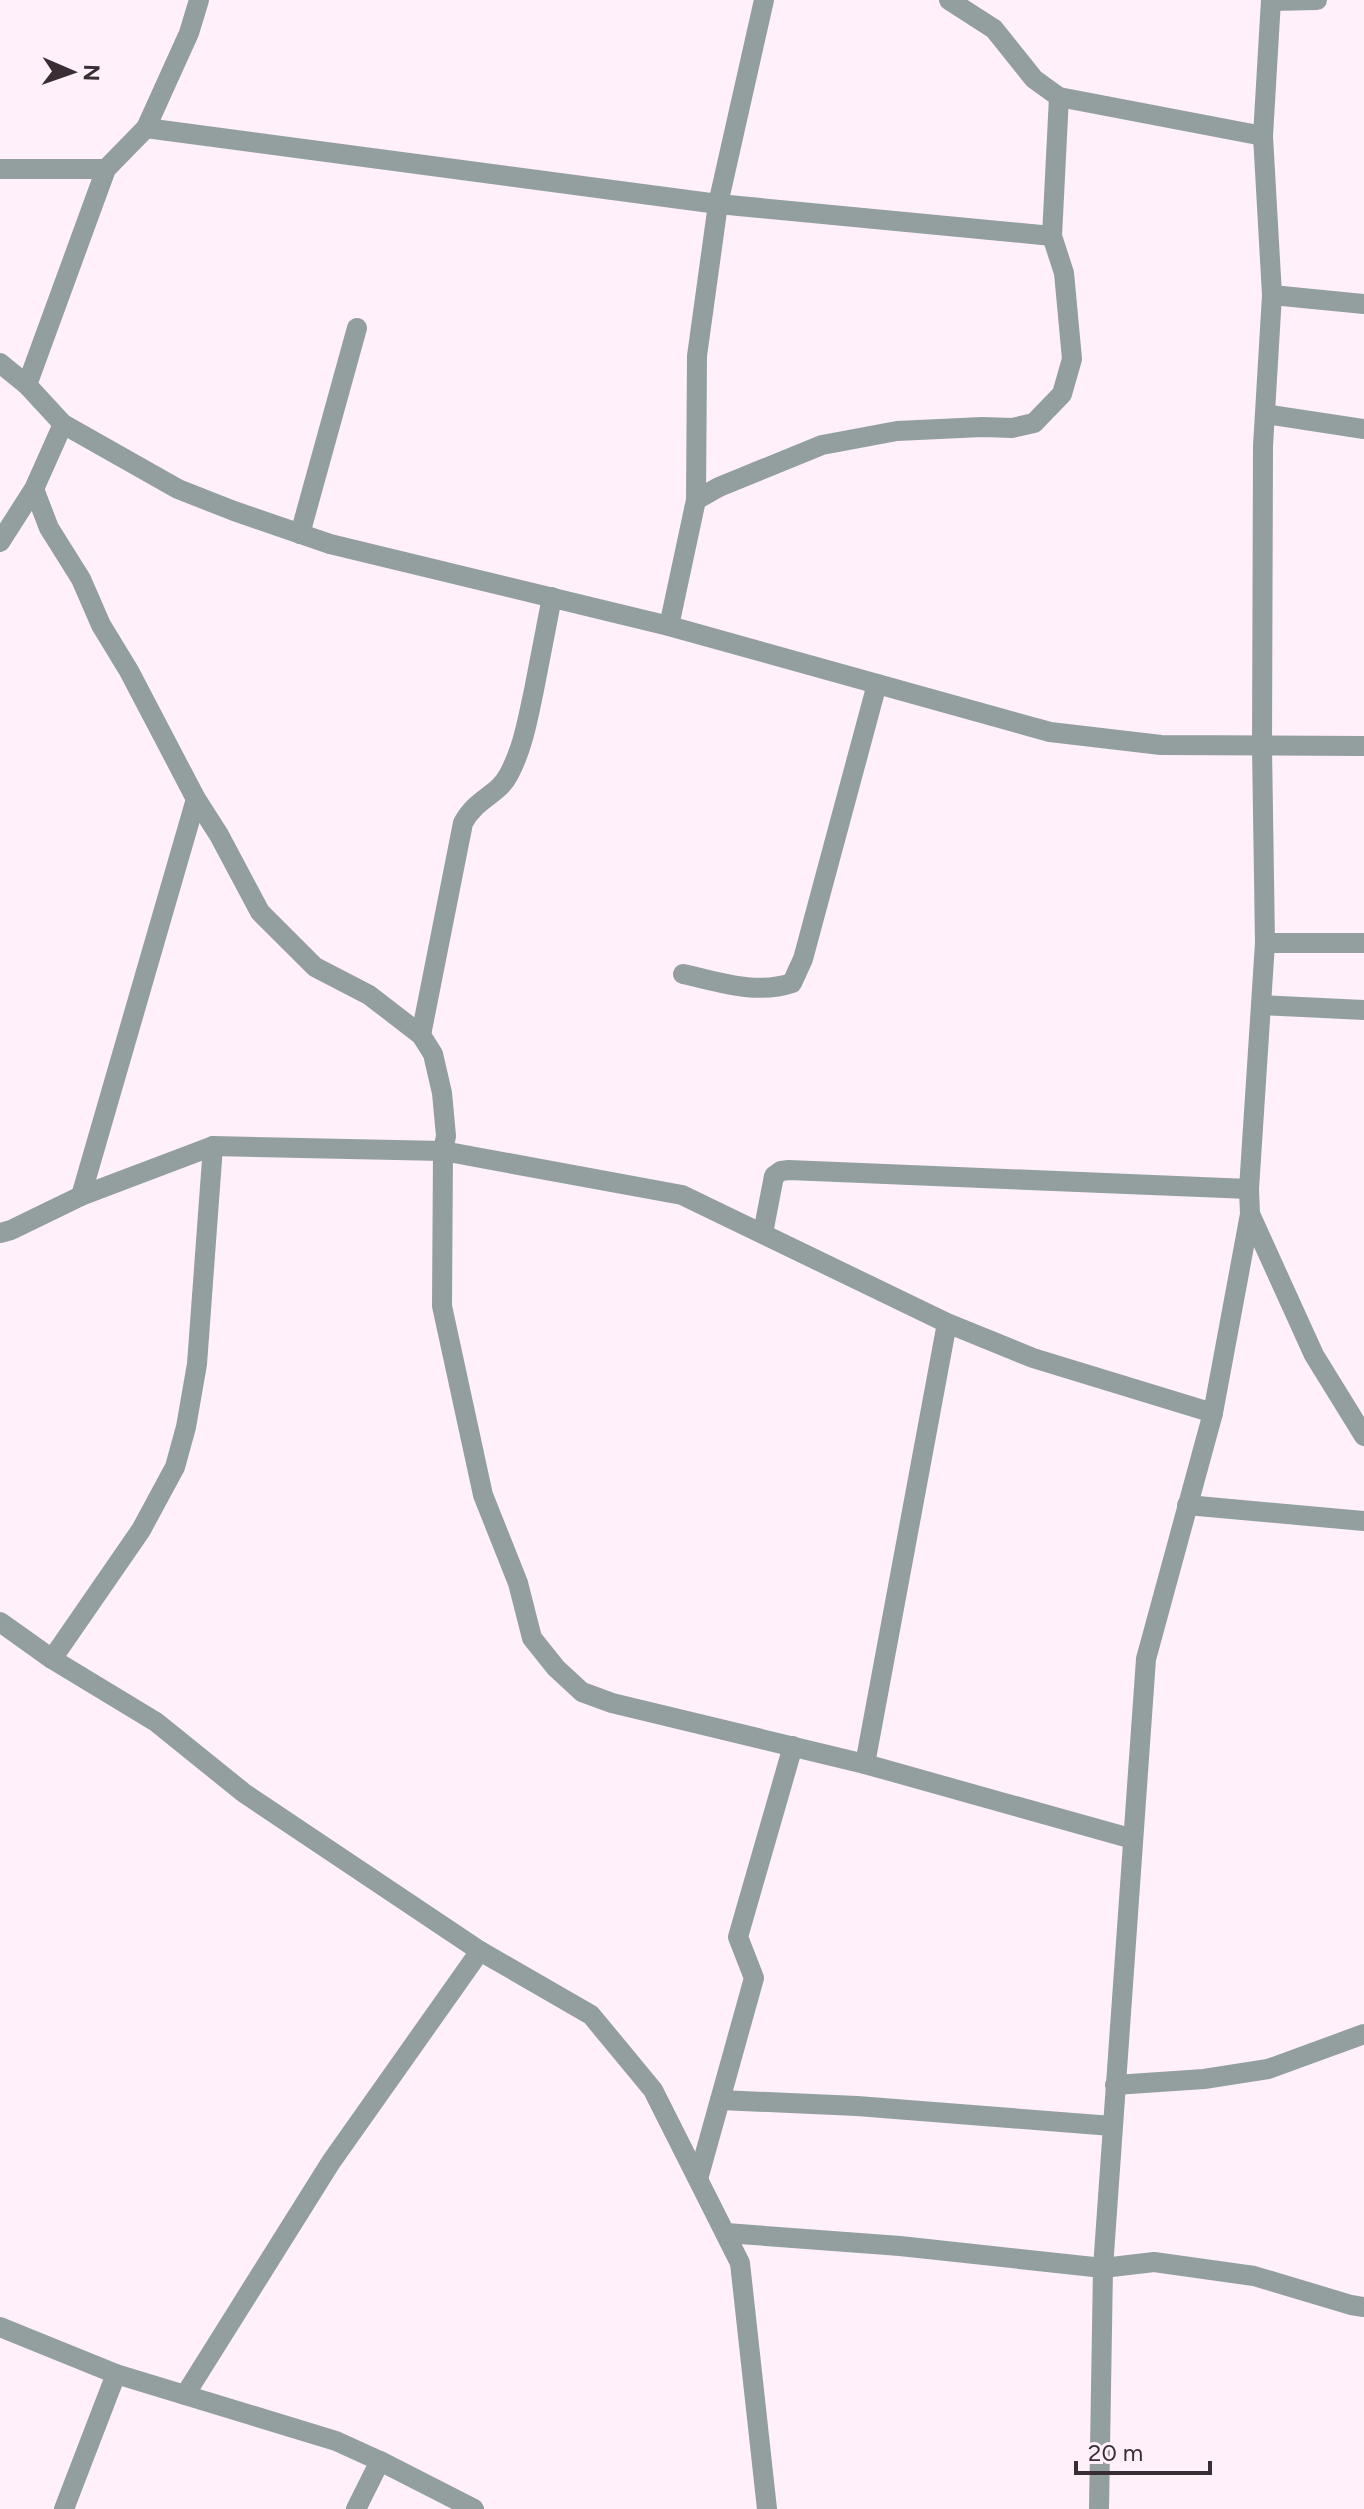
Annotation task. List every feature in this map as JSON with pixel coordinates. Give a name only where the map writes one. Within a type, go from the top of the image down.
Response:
[{"type":"street","points":[[27,385],[106,169],[146,128],[189,33],[199,0]]},
{"type":"street","points":[[669,626],[696,500],[697,356],[718,204],[764,0]]},
{"type":"street","points":[[949,0],[994,29],[1034,79],[1059,97],[1263,136]]},
{"type":"street","points":[[1099,2509],[1103,2268],[1146,1659],[1213,1413],[1250,1214],[1265,943],[1262,747],[1265,414],[1272,295],[1263,136],[1271,1],[1317,0]]},
{"type":"street","points":[[696,500],[719,487],[822,445],[897,431],[1012,428],[1034,423],[1062,394],[1072,359],[1064,273],[1052,236],[1059,97]]},
{"type":"street","points":[[146,128],[718,204],[1052,236]]},
{"type":"street","points":[[0,169],[106,169]]},
{"type":"street","points":[[1272,295],[1364,304]]},
{"type":"street","points":[[300,534],[357,328]]},
{"type":"street","points":[[0,363],[27,385],[63,424],[178,489],[330,544],[669,626],[1050,732],[1161,745],[1364,746]]},
{"type":"street","points":[[1265,414],[1364,429]]},
{"type":"street","points":[[0,542],[34,489],[63,424]]},
{"type":"street","points":[[34,489],[49,528],[81,579],[101,625],[260,912],[315,967],[369,995],[421,1035],[433,1054],[442,1093],[446,1136],[443,1151],[442,1306],[483,1495],[518,1583],[532,1638],[556,1668],[582,1692],[612,1703],[865,1764],[1133,1839]]},
{"type":"street","points":[[421,1035],[463,823],[470,810],[501,788],[510,773],[526,729],[552,597]]},
{"type":"street","points":[[683,974],[745,988],[776,988],[792,983],[803,959],[877,684]]},
{"type":"street","points":[[81,1196],[196,799]]},
{"type":"street","points":[[1265,943],[1364,943]]},
{"type":"street","points":[[1262,1005],[1364,1010]]},
{"type":"street","points":[[52,1659],[141,1530],[175,1467],[186,1427],[197,1364],[213,1146]]},
{"type":"street","points":[[0,1233],[81,1196],[213,1146],[443,1151],[682,1195],[947,1323],[1033,1358],[1213,1413]]},
{"type":"street","points":[[763,1233],[774,1176],[789,1170],[1249,1189]]},
{"type":"street","points":[[1250,1214],[1314,1355],[1364,1436]]},
{"type":"street","points":[[865,1764],[947,1323]]},
{"type":"street","points":[[1187,1505],[1364,1521]]},
{"type":"street","points":[[0,1622],[52,1659],[156,1722],[244,1793],[480,1951],[591,2015],[653,2090],[740,2263],[767,2509]]},
{"type":"street","points":[[698,2179],[754,1978],[738,1937],[793,1746]]},
{"type":"street","points":[[185,2395],[331,2162],[480,1951]]},
{"type":"street","points":[[1115,2085],[1204,2079],[1268,2069],[1364,2034]]},
{"type":"street","points":[[720,2100],[857,2106],[1112,2126]]},
{"type":"street","points":[[726,2233],[900,2246],[1103,2268],[1154,2262],[1254,2276],[1364,2307]]},
{"type":"street","points":[[0,2327],[116,2374],[336,2441],[474,2509]]},
{"type":"street","points":[[64,2509],[116,2374]]},
{"type":"street","points":[[356,2509],[380,2461]]}]
